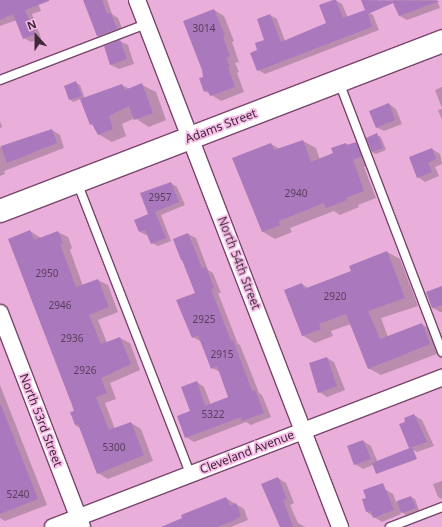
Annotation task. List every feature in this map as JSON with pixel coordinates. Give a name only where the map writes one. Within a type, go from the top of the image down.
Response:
[{"type":"main road","name":"Adams Street","points":[[0,211],[442,42]]},
{"type":"street","name":"North 54th Street","points":[[137,0],[340,527]]},
{"type":"street","name":"North 53rd Street","points":[[0,313],[80,522]]},
{"type":"street","name":"Cleveland Avenue","points":[[53,527],[80,522],[190,474],[442,378]]},
{"type":"lane","points":[[0,80],[146,24]]},
{"type":"lane","points":[[339,82],[442,352]]},
{"type":"lane","points":[[77,182],[190,474]]},
{"type":"lane","points":[[390,527],[442,507]]},
{"type":"building","points":[[0,0],[49,1],[25,10],[35,34],[23,39],[13,14],[0,20]]},
{"type":"building","points":[[83,0],[102,0],[107,14],[111,13],[117,29],[97,36]]},
{"type":"building","points":[[336,0],[343,18],[365,10],[361,0],[440,1],[399,16],[393,3],[368,14],[372,27],[257,71],[250,53],[257,50],[255,43],[264,40],[257,19],[270,14],[281,42],[326,23],[319,5]]},
{"type":"building","points":[[214,9],[225,36],[223,37],[230,56],[226,58],[235,87],[210,96],[208,90],[204,92],[199,78],[203,77],[202,70],[183,21]]},
{"type":"building","points":[[120,40],[127,59],[110,65],[104,46]]},
{"type":"building","points":[[76,81],[82,96],[69,100],[64,86]]},
{"type":"building","points":[[142,83],[153,113],[134,120],[129,106],[109,116],[113,129],[98,135],[92,124],[90,125],[80,99],[122,84],[125,90]]},
{"type":"building","points":[[389,103],[395,120],[376,128],[369,111]]},
{"type":"building","points":[[52,129],[57,143],[7,163],[1,146]]},
{"type":"building","points":[[377,133],[383,148],[372,152],[366,138]]},
{"type":"building","points":[[303,140],[311,162],[333,153],[331,148],[346,143],[347,145],[356,142],[362,156],[353,160],[364,191],[346,198],[347,200],[326,208],[324,203],[279,221],[280,225],[262,232],[232,158],[271,143],[274,150]]},
{"type":"building","points":[[432,148],[436,159],[428,163],[432,172],[417,178],[409,157]]},
{"type":"building","points":[[171,182],[179,202],[155,212],[166,238],[151,244],[145,230],[139,232],[134,220],[148,214],[140,193]]},
{"type":"building","points":[[30,230],[34,240],[58,231],[63,243],[60,244],[76,287],[98,279],[109,307],[89,315],[101,344],[120,337],[131,364],[101,378],[107,393],[96,397],[109,430],[131,422],[144,455],[97,474],[78,424],[75,425],[70,412],[74,411],[72,405],[8,239]]},
{"type":"building","points":[[188,233],[202,268],[206,267],[214,288],[211,289],[231,341],[233,340],[252,391],[255,390],[264,413],[242,421],[241,417],[185,438],[177,416],[190,411],[181,387],[197,381],[205,406],[228,397],[217,366],[211,369],[198,335],[192,338],[176,300],[195,293],[173,239]]},
{"type":"building","points":[[387,251],[405,298],[368,311],[380,339],[422,323],[430,344],[368,369],[346,314],[319,324],[321,329],[302,336],[284,290],[302,283],[304,289],[351,271],[349,266]]},
{"type":"building","points":[[442,286],[442,305],[432,308],[426,292]]},
{"type":"building","points":[[327,357],[337,386],[318,393],[309,363]]},
{"type":"building","points":[[1,405],[38,499],[0,514],[0,406]]},
{"type":"building","points":[[414,414],[427,442],[409,448],[399,424],[405,422],[404,418]]},
{"type":"building","points":[[363,440],[371,459],[354,465],[347,446]]},
{"type":"building","points":[[412,447],[417,459],[376,474],[372,463]]},
{"type":"building","points":[[278,477],[287,499],[283,500],[293,527],[280,527],[261,484]]},
{"type":"building","points":[[383,483],[394,510],[373,518],[371,511],[366,512],[362,499],[366,498],[363,490]]},
{"type":"building","points":[[411,496],[416,508],[401,513],[397,501]]},
{"type":"building","points":[[226,497],[230,506],[236,503],[241,516],[235,520],[217,527],[161,527],[182,518],[181,515]]}]
